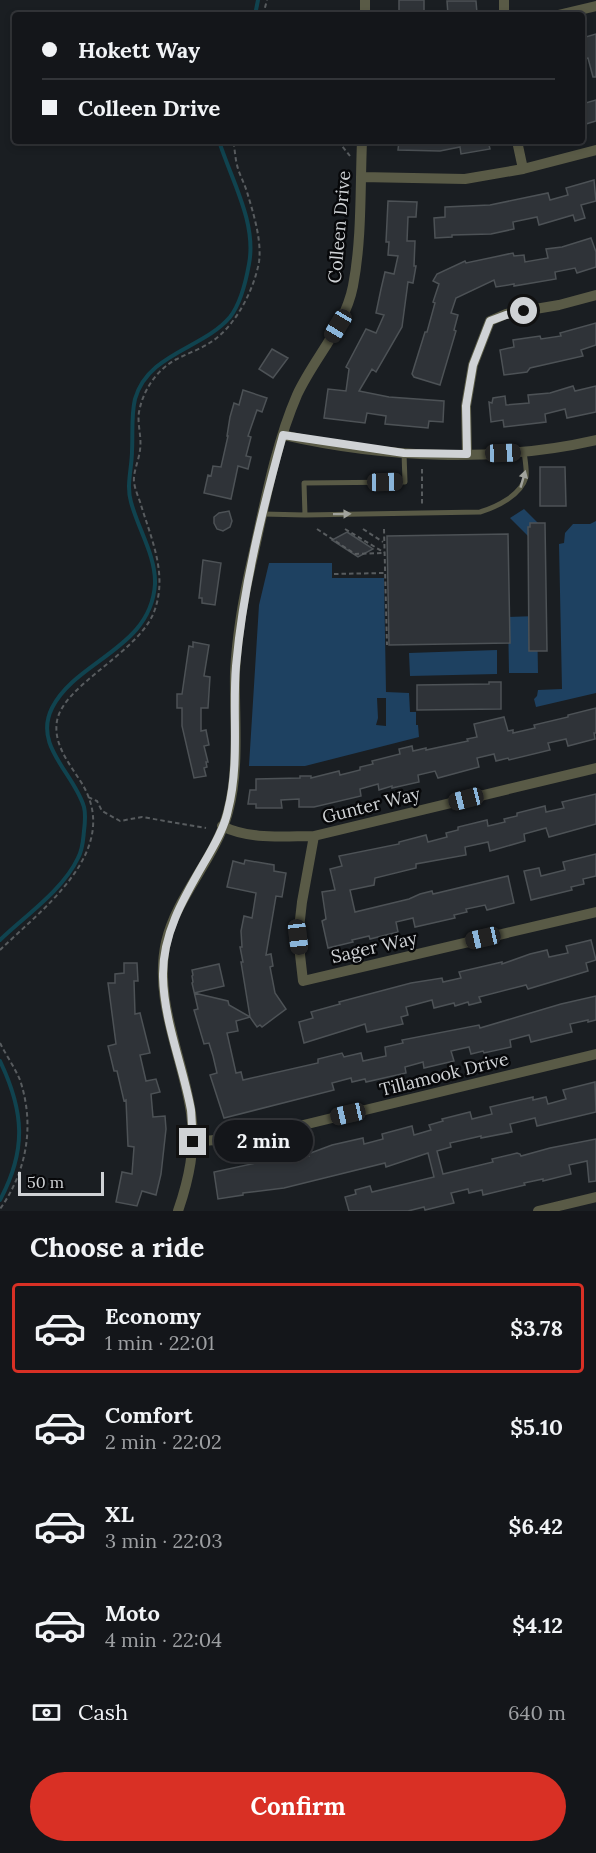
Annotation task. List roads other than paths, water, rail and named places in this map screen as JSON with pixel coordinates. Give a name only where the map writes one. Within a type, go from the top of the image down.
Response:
[{"type":"street","points":[[571,12],[596,6]]},
{"type":"street","name":"Colleen Drive","points":[[178,1211],[189,1179],[193,1142],[191,1112],[167,1010],[163,977],[166,943],[183,899],[228,811],[234,774],[236,669],[241,617],[283,435],[298,393],[338,326],[352,288],[358,242],[362,144]]},
{"type":"street","points":[[518,144],[523,169]]},
{"type":"street","points":[[361,177],[465,179],[523,169],[596,150]]},
{"type":"street","points":[[467,454],[466,406],[473,365],[490,321],[506,315],[596,295]]},
{"type":"street","points":[[283,435],[404,453],[524,452],[596,440]]},
{"type":"street","name":"Gunter Way","points":[[222,826],[234,832],[271,837],[314,836],[596,768]]},
{"type":"street","name":"Sager Way","points":[[314,836],[298,937],[303,981],[596,912]]},
{"type":"street","name":"Tillamook Drive","points":[[193,1142],[258,1136],[596,1054]]},
{"type":"street","points":[[538,1211],[596,1197]]},
{"type":"lane","points":[[263,514],[480,512],[488,510],[521,488],[526,477],[524,452]]},
{"type":"lane","points":[[305,515],[304,483],[405,482],[404,453]]},
{"type":"waterway","points":[[256,12],[258,0]]},
{"type":"waterway","points":[[0,940],[63,881],[82,848],[84,807],[51,747],[48,722],[52,708],[63,692],[78,678],[127,639],[141,624],[150,606],[155,574],[134,512],[129,489],[135,399],[142,384],[152,371],[164,361],[206,337],[230,317],[245,285],[249,264],[249,233],[242,201],[220,144]]},
{"type":"waterway","points":[[0,1061],[14,1097],[19,1130],[15,1164],[0,1200]]}]
